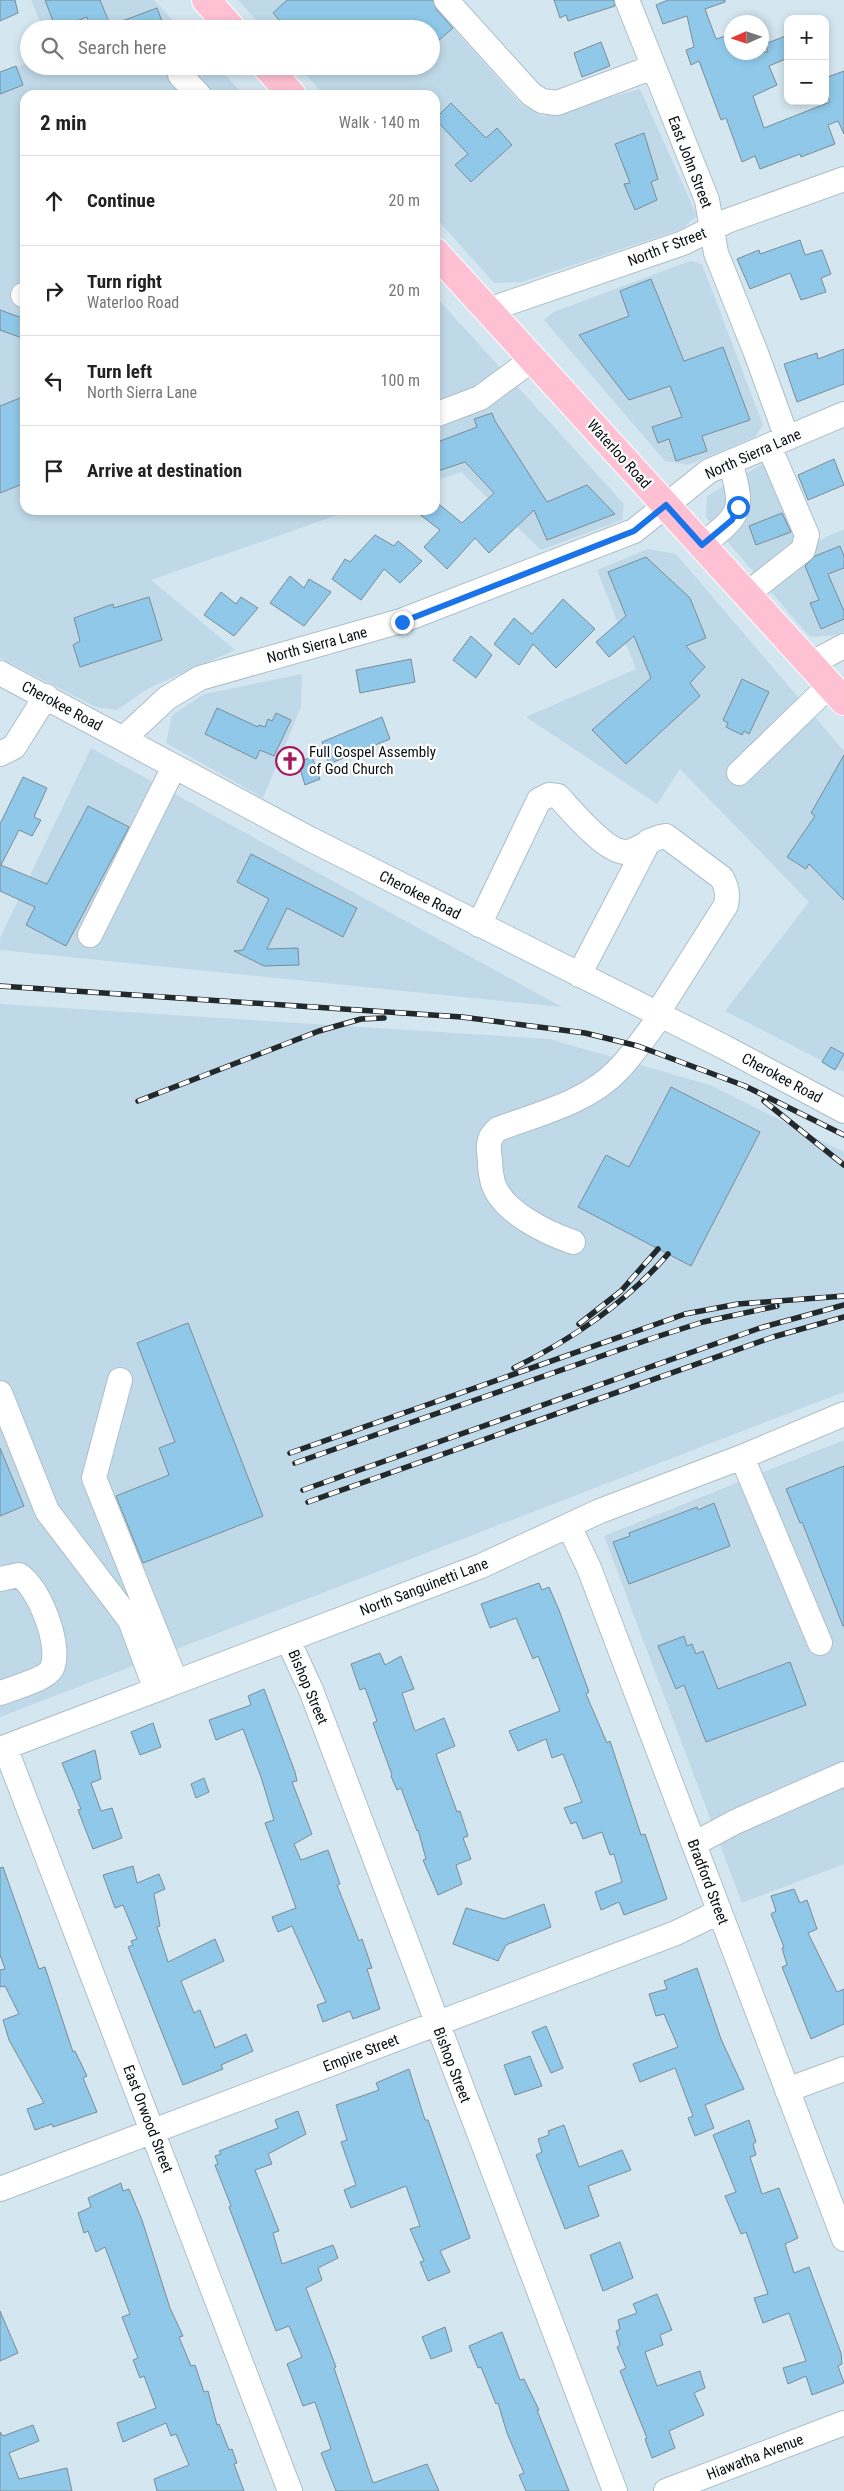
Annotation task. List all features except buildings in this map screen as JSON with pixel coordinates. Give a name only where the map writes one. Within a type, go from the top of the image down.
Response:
[{"type":"main road","points":[[206,0],[224,20]]},
{"type":"main road","name":"Waterloo Road","points":[[440,257],[837,693]]},
{"type":"street","points":[[446,0],[532,94],[542,101],[557,103],[653,67]]},
{"type":"street","name":"East John Street","points":[[627,0],[707,200],[716,253],[756,353],[778,442],[807,535],[806,544],[802,550],[747,594]]},
{"type":"street","points":[[180,75],[194,90]]},
{"type":"street","name":"North F Street","points":[[488,310],[683,243],[727,221],[844,179]]},
{"type":"street","points":[[440,412],[480,398],[533,359]]},
{"type":"street","name":"North Sierra Lane","points":[[124,738],[167,698],[200,678],[402,622],[634,531],[698,478],[730,462],[844,414]]},
{"type":"street","points":[[702,545],[732,520],[738,507],[738,490],[730,462]]},
{"type":"street","points":[[810,664],[844,646]]},
{"type":"street","name":"Cherokee Road","points":[[0,673],[124,738],[174,767],[844,1111]]},
{"type":"street","points":[[739,773],[837,693]]},
{"type":"street","points":[[0,754],[14,748],[46,696]]},
{"type":"street","points":[[90,935],[174,767]]},
{"type":"street","points":[[479,925],[539,800],[549,796],[558,796],[600,838],[615,850],[625,852],[636,850],[650,841],[666,836],[722,878],[727,887],[726,905],[659,1015],[618,1071],[598,1087],[567,1103],[498,1129],[491,1135],[488,1146],[490,1162],[494,1184],[500,1196],[529,1222],[548,1234],[573,1242]]},
{"type":"street","points":[[579,975],[650,841]]},
{"type":"street","points":[[120,1380],[94,1478],[166,1686]]},
{"type":"street","points":[[0,1393],[47,1511],[130,1620],[166,1686]]},
{"type":"street","name":"North Sanguinetti Lane","points":[[3,1748],[481,1566],[600,1511],[742,1457],[844,1414]]},
{"type":"street","points":[[742,1457],[820,1643]]},
{"type":"street","name":"Bradford Street","points":[[569,1526],[589,1568],[844,2239]]},
{"type":"street","points":[[0,1579],[19,1574],[29,1583],[52,1632],[54,1652],[52,1669],[45,1675],[0,1693]]},
{"type":"street","name":"Bishop Street","points":[[288,1640],[311,1690],[615,2491]]},
{"type":"street","name":"East Orwood Street","points":[[3,1748],[153,2132],[290,2491]]},
{"type":"street","points":[[694,1844],[735,1822],[844,1774]]},
{"type":"street","name":"Empire Street","points":[[0,2189],[676,1933],[719,1912]]},
{"type":"street","points":[[787,2090],[844,2069]]},
{"type":"street","name":"Hiawatha Avenue","points":[[666,2491],[844,2422]]},
{"type":"shaded area","points":[[31,0],[154,0],[173,20],[39,20]]},
{"type":"shaded area","points":[[238,0],[428,0],[521,104],[542,116],[640,89],[697,216],[682,229],[522,282],[494,283],[440,223],[440,90],[320,90],[306,75],[440,75],[440,20],[256,20]]},
{"type":"shaded area","points":[[20,66],[20,75],[225,75],[239,90],[20,90],[20,515],[338,515],[151,580],[235,650],[147,689],[117,710],[96,707],[0,658],[0,73]]},
{"type":"shaded area","points":[[690,261],[702,264],[763,425],[755,437],[688,465],[665,461],[544,320],[554,312]]},
{"type":"shaded area","points":[[440,302],[624,504],[622,520],[541,550],[461,472],[440,479]]},
{"type":"shaded area","points":[[783,452],[818,541],[844,529],[844,632],[837,635],[810,637],[706,517],[707,496]]},
{"type":"shaded area","points":[[648,549],[676,554],[844,751],[844,1072],[725,1011],[809,902],[680,769],[657,804],[526,717],[636,669],[597,570]]},
{"type":"shaded area","points":[[302,674],[301,707],[263,798],[166,743],[172,715],[204,694]]},
{"type":"shaded area","points":[[91,748],[562,1007],[0,950],[0,938]]},
{"type":"shaded area","points":[[0,1004],[549,1039],[710,1085],[844,1152],[844,1392],[0,1717]]},
{"type":"shaded area","points":[[844,1440],[844,1864],[742,1903],[604,1536]]},
{"type":"railway","points":[[0,986],[462,1017],[585,1033],[638,1046],[745,1086],[844,1135]]},
{"type":"railway","points":[[138,1101],[319,1031],[361,1019],[384,1018]]},
{"type":"railway","points":[[764,1101],[844,1165]]},
{"type":"railway","points":[[579,1324],[621,1291],[658,1249]]},
{"type":"railway","points":[[514,1368],[536,1357],[597,1319],[634,1289],[668,1254]]},
{"type":"railway","points":[[290,1453],[685,1314],[738,1304],[844,1296]]},
{"type":"railway","points":[[303,1490],[760,1328],[844,1305]]},
{"type":"railway","points":[[295,1463],[656,1337],[703,1322],[777,1306]]},
{"type":"railway","points":[[308,1502],[773,1337],[844,1317]]},
{"type":"place","name":"Full Gospel Assembly of God Church","points":[[290,761]]},
{"type":"route","points":[[402,622],[634,531],[666,505],[702,545],[732,520],[738,507]]}]
